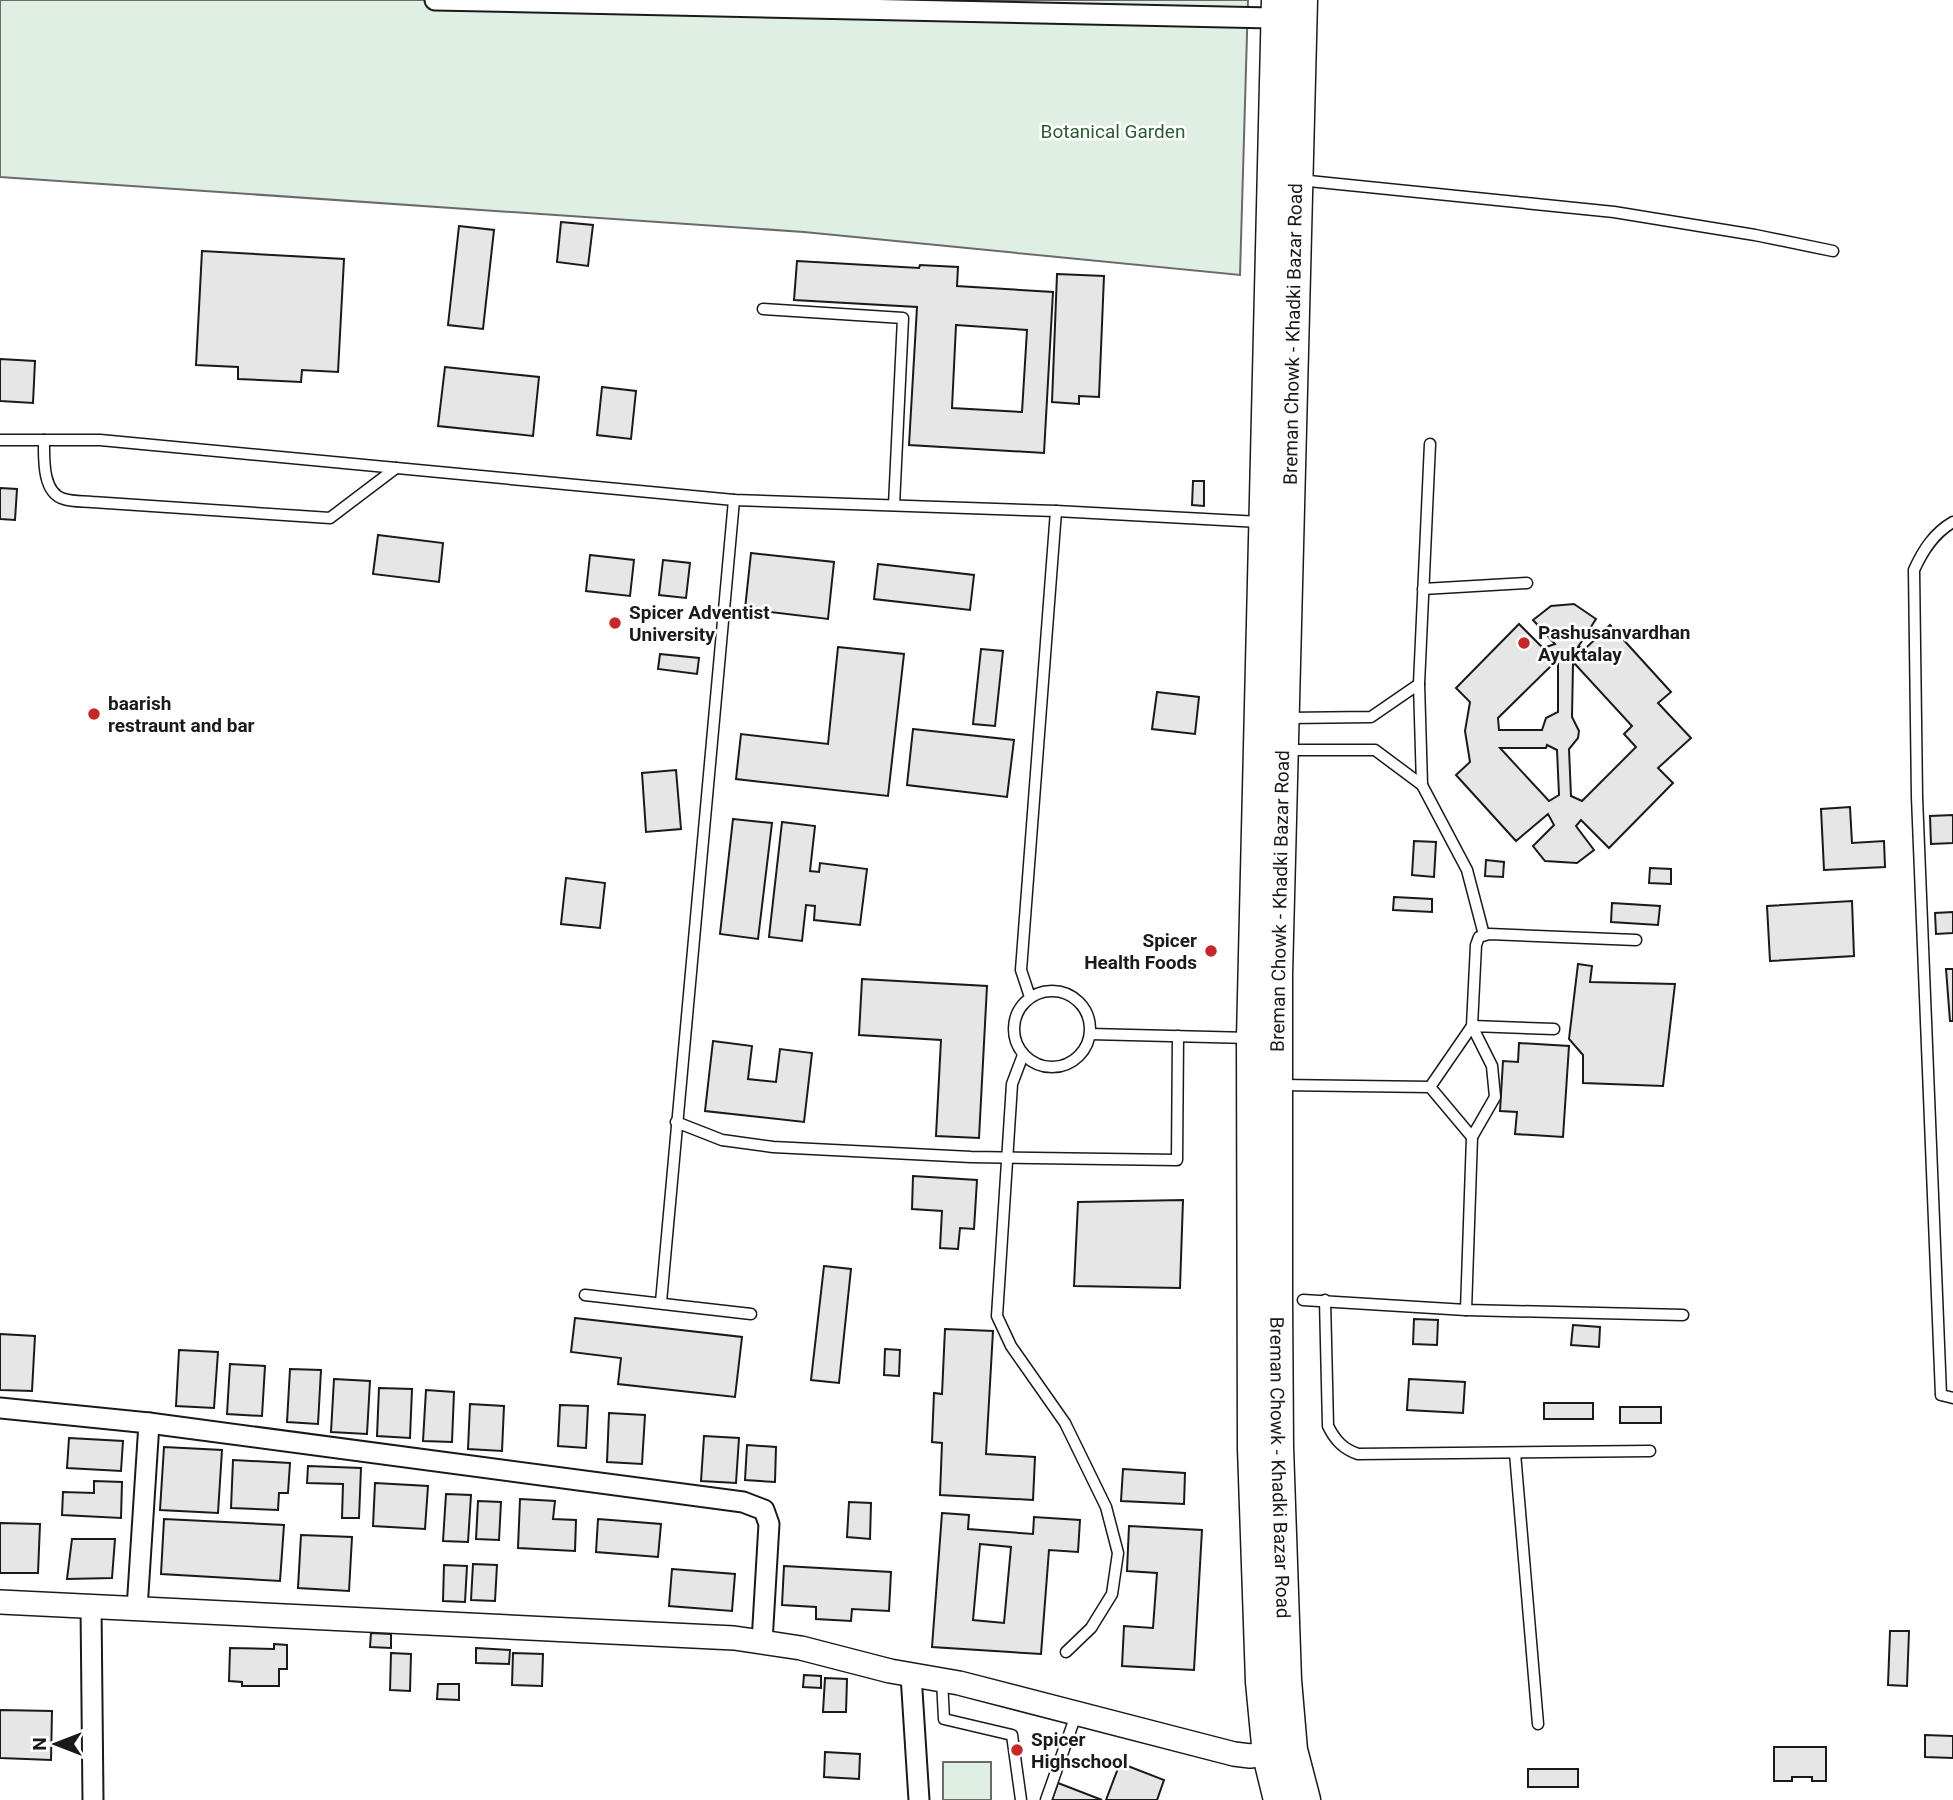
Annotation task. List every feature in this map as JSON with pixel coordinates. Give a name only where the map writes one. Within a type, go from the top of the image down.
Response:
[{"type":"main road","name":"Breman Chowk - Khadki Bazar Road","points":[[1279,1800],[1286,1680],[1278,1447],[1277,1085],[1264,1038],[1282,750],[1302,0]]},
{"type":"main road","name":"Breman Chowk - Khadki Bazar Road","points":[[1277,9],[1263,522],[1264,1038],[1253,1448],[1261,1682],[1280,1753],[1305,1800]]},
{"type":"street","points":[[435,1],[1277,9]]},
{"type":"street","points":[[0,1408],[149,1423],[743,1502],[764,1510],[769,1524],[762,1642]]},
{"type":"street","points":[[137,1609],[149,1423]]},
{"type":"street","points":[[0,1602],[734,1638],[801,1648],[942,1680],[1077,1712],[1234,1754],[1280,1753]]},
{"type":"street","points":[[91,1606],[93,1800]]},
{"type":"street","points":[[911,1675],[919,1800]]},
{"type":"lane","points":[[1297,180],[1614,212],[1833,251]]},
{"type":"lane","points":[[763,309],[902,318],[894,505]]},
{"type":"lane","points":[[0,440],[100,440],[734,499],[1263,522]]},
{"type":"lane","points":[[44,440],[44,463],[49,486],[62,499],[92,502],[330,518],[396,468]]},
{"type":"lane","points":[[1422,785],[1419,684],[1430,444]]},
{"type":"lane","points":[[661,1302],[734,499]]},
{"type":"lane","points":[[1030,997],[1021,970],[1056,511]]},
{"type":"lane","points":[[1953,522],[1933,538],[1921,554],[1914,570],[1917,797],[1941,1395],[1953,1398]]},
{"type":"lane","points":[[1423,589],[1527,583]]},
{"type":"lane","points":[[1283,718],[1371,717],[1419,684]]},
{"type":"lane","points":[[1282,750],[1375,750],[1422,785],[1467,870],[1484,935]]},
{"type":"lane","points":[[1466,1310],[1472,1137],[1494,1097],[1492,1066],[1472,1026],[1476,945],[1479,937],[1636,940]]},
{"type":"lane","points":[[1051,990],[1072,996],[1086,1013],[1090,1034],[1081,1054],[1073,1062],[1063,1066],[1041,1067],[1023,1055],[1017,1046],[1013,1024],[1022,1004],[1030,997],[1051,990]]},
{"type":"lane","points":[[1472,1026],[1554,1029]]},
{"type":"lane","points":[[1430,1087],[1472,1026]]},
{"type":"lane","points":[[1090,1034],[1264,1038]]},
{"type":"lane","points":[[676,1122],[722,1140],[773,1147],[971,1157],[1177,1160],[1178,1037]]},
{"type":"lane","points":[[1023,1055],[1012,1084],[997,1316],[1012,1346],[1065,1423],[1107,1507],[1118,1553],[1112,1594],[1091,1628],[1066,1651]]},
{"type":"lane","points":[[1277,1085],[1430,1087],[1472,1137]]},
{"type":"lane","points":[[584,1295],[751,1314]]},
{"type":"lane","points":[[1303,1300],[1466,1310],[1683,1315]]},
{"type":"lane","points":[[1325,1300],[1328,1426],[1340,1444],[1358,1454],[1650,1451]]},
{"type":"lane","points":[[1515,1453],[1538,1724]]},
{"type":"lane","points":[[942,1680],[944,1719],[1012,1735],[1021,1800]]},
{"type":"lane","points":[[1046,1800],[1077,1712]]},
{"type":"green space","name":"Botanical Garden","points":[[0,0],[1248,0],[1240,275],[804,232],[0,177]]},
{"type":"green space","points":[[943,1762],[991,1762],[991,1800],[943,1800]]},
{"type":"building","points":[[561,222],[593,225],[588,266],[557,262]]},
{"type":"building","points":[[459,226],[494,230],[483,329],[448,325]]},
{"type":"building","points":[[202,251],[344,259],[338,372],[302,370],[301,382],[238,379],[238,367],[196,365]]},
{"type":"building","points":[[797,261],[919,268],[920,265],[958,267],[957,286],[1053,292],[1044,453],[909,445],[917,307],[794,300]],"holes":[[[956,325],[1027,330],[1022,412],[952,408]]]},
{"type":"building","points":[[1057,274],[1104,276],[1099,397],[1079,396],[1079,404],[1052,402]]},
{"type":"building","points":[[0,359],[35,361],[33,403],[0,401]]},
{"type":"building","points":[[445,367],[539,377],[533,436],[438,426]]},
{"type":"building","points":[[602,387],[636,391],[631,439],[597,435]]},
{"type":"building","points":[[1193,481],[1204,481],[1204,506],[1192,505]]},
{"type":"building","points":[[0,488],[17,489],[15,520],[0,519]]},
{"type":"building","points":[[378,535],[443,543],[439,582],[373,574]]},
{"type":"building","points":[[751,553],[834,562],[828,619],[745,609]]},
{"type":"building","points":[[590,555],[634,560],[630,596],[586,591]]},
{"type":"building","points":[[663,560],[690,563],[686,598],[659,595]]},
{"type":"building","points":[[878,564],[974,575],[970,610],[874,599]]},
{"type":"building","points":[[1574,604],[1596,619],[1578,647],[1587,647],[1610,625],[1671,692],[1658,703],[1691,738],[1658,768],[1673,783],[1609,848],[1581,820],[1576,826],[1594,850],[1577,863],[1545,861],[1533,846],[1554,825],[1548,814],[1516,841],[1456,775],[1470,762],[1465,731],[1470,702],[1456,688],[1519,624],[1543,648],[1555,644],[1533,620],[1551,606]],"holes":[[[1553,664],[1558,664],[1558,712],[1546,718],[1542,730],[1499,730],[1498,718]],[[1575,664],[1632,726],[1624,734],[1636,747],[1582,801],[1571,796],[1569,749],[1578,738],[1579,731],[1572,717]],[[1547,745],[1557,750],[1559,795],[1549,801],[1500,748],[1546,748]]]},
{"type":"building","points":[[838,647],[904,654],[888,796],[736,779],[741,734],[828,744]]},
{"type":"building","points":[[981,649],[1003,651],[995,726],[973,724]]},
{"type":"building","points":[[660,654],[699,658],[697,674],[658,669]]},
{"type":"building","points":[[1157,692],[1199,697],[1195,734],[1152,729]]},
{"type":"building","points":[[913,729],[1014,740],[1007,797],[907,785]]},
{"type":"building","points":[[676,770],[681,829],[646,832],[642,773]]},
{"type":"building","points":[[1850,807],[1852,843],[1884,841],[1885,867],[1824,870],[1821,809]]},
{"type":"building","points":[[1953,815],[1953,843],[1931,844],[1930,816]]},
{"type":"building","points":[[733,819],[772,823],[758,939],[720,934]]},
{"type":"building","points":[[782,822],[815,826],[810,871],[819,872],[820,863],[867,869],[860,925],[814,920],[815,906],[806,905],[802,941],[769,937]]},
{"type":"building","points":[[1414,841],[1436,842],[1434,877],[1412,875]]},
{"type":"building","points":[[1486,860],[1504,862],[1503,877],[1485,876]]},
{"type":"building","points":[[1650,868],[1671,869],[1671,884],[1649,883]]},
{"type":"building","points":[[566,878],[605,883],[600,928],[561,924]]},
{"type":"building","points":[[1394,897],[1432,899],[1432,912],[1393,910]]},
{"type":"building","points":[[1852,901],[1854,956],[1770,961],[1767,906]]},
{"type":"building","points":[[1612,903],[1660,906],[1658,925],[1611,922]]},
{"type":"building","points":[[1953,912],[1953,933],[1936,934],[1935,913]]},
{"type":"building","points":[[1578,964],[1592,966],[1590,982],[1675,984],[1663,1086],[1583,1083],[1583,1055],[1569,1039]]},
{"type":"building","points":[[1946,969],[1953,969],[1953,1021],[1950,1021]]},
{"type":"building","points":[[862,979],[987,986],[979,1138],[936,1136],[941,1040],[859,1035]]},
{"type":"building","points":[[713,1041],[752,1046],[748,1079],[776,1082],[780,1049],[812,1053],[804,1122],[705,1111]]},
{"type":"building","points":[[1519,1043],[1569,1046],[1563,1137],[1515,1134],[1517,1112],[1500,1111],[1503,1061],[1518,1062]]},
{"type":"building","points":[[913,1176],[977,1180],[974,1229],[960,1228],[958,1249],[940,1248],[942,1211],[912,1209]]},
{"type":"building","points":[[1183,1200],[1180,1288],[1074,1286],[1078,1202]]},
{"type":"building","points":[[824,1266],[851,1269],[839,1383],[811,1380]]},
{"type":"building","points":[[575,1318],[742,1337],[735,1397],[618,1384],[621,1358],[571,1352]]},
{"type":"building","points":[[1414,1319],[1438,1320],[1437,1345],[1413,1344]]},
{"type":"building","points":[[1573,1325],[1600,1327],[1599,1347],[1571,1345]]},
{"type":"building","points":[[945,1329],[993,1331],[986,1454],[1035,1457],[1033,1500],[940,1495],[942,1443],[932,1442],[934,1393],[942,1394]]},
{"type":"building","points":[[0,1334],[35,1336],[32,1391],[0,1390]]},
{"type":"building","points":[[885,1349],[900,1350],[899,1376],[884,1375]]},
{"type":"building","points":[[179,1350],[218,1352],[214,1408],[176,1406]]},
{"type":"building","points":[[230,1364],[265,1366],[262,1416],[227,1414]]},
{"type":"building","points":[[290,1369],[321,1370],[318,1424],[287,1422]]},
{"type":"building","points":[[334,1379],[370,1381],[367,1434],[331,1432]]},
{"type":"building","points":[[1409,1379],[1465,1382],[1463,1413],[1407,1410]]},
{"type":"building","points":[[379,1388],[412,1389],[410,1438],[377,1436]]},
{"type":"building","points":[[426,1390],[454,1392],[452,1442],[423,1441]]},
{"type":"building","points":[[1544,1403],[1593,1403],[1593,1419],[1544,1419]]},
{"type":"building","points":[[470,1404],[504,1406],[502,1451],[468,1449]]},
{"type":"building","points":[[560,1405],[588,1406],[586,1448],[558,1446]]},
{"type":"building","points":[[1620,1407],[1661,1407],[1661,1423],[1620,1423]]},
{"type":"building","points":[[609,1413],[645,1415],[642,1464],[607,1462]]},
{"type":"building","points":[[704,1436],[739,1438],[736,1483],[701,1481]]},
{"type":"building","points":[[69,1438],[123,1441],[121,1471],[67,1468]]},
{"type":"building","points":[[747,1445],[776,1447],[775,1482],[745,1480]]},
{"type":"building","points":[[164,1447],[222,1450],[218,1513],[160,1510]]},
{"type":"building","points":[[233,1460],[290,1463],[288,1493],[279,1493],[278,1510],[231,1508]]},
{"type":"building","points":[[308,1466],[361,1468],[359,1518],[342,1518],[343,1484],[307,1483]]},
{"type":"building","points":[[1123,1469],[1185,1473],[1184,1504],[1121,1501]]},
{"type":"building","points":[[94,1481],[122,1482],[121,1518],[62,1515],[63,1492],[94,1493]]},
{"type":"building","points":[[375,1483],[428,1486],[425,1529],[373,1526]]},
{"type":"building","points":[[446,1494],[471,1495],[468,1542],[443,1541]]},
{"type":"building","points":[[520,1499],[555,1501],[553,1519],[576,1520],[575,1551],[518,1548]]},
{"type":"building","points":[[478,1501],[501,1502],[499,1540],[476,1539]]},
{"type":"building","points":[[849,1502],[871,1503],[870,1539],[847,1537]]},
{"type":"building","points":[[942,1513],[969,1515],[968,1529],[1033,1534],[1034,1517],[1080,1520],[1078,1552],[1049,1550],[1041,1654],[932,1647]],"holes":[[[980,1544],[1011,1547],[1004,1623],[973,1620]]]},
{"type":"building","points":[[164,1519],[284,1525],[280,1581],[161,1574]]},
{"type":"building","points":[[598,1519],[661,1524],[658,1557],[596,1552]]},
{"type":"building","points":[[0,1523],[40,1524],[38,1573],[0,1573]]},
{"type":"building","points":[[1129,1526],[1202,1530],[1194,1670],[1122,1666],[1124,1626],[1153,1628],[1157,1573],[1127,1571]]},
{"type":"building","points":[[301,1535],[352,1537],[349,1591],[298,1588]]},
{"type":"building","points":[[72,1539],[115,1539],[112,1578],[67,1579]]},
{"type":"building","points":[[473,1564],[497,1565],[495,1601],[471,1600]]},
{"type":"building","points":[[444,1565],[467,1566],[465,1602],[443,1601]]},
{"type":"building","points":[[784,1566],[891,1572],[889,1611],[852,1609],[851,1621],[816,1619],[816,1607],[782,1605]]},
{"type":"building","points":[[672,1569],[735,1574],[732,1611],[669,1606]]},
{"type":"building","points":[[1890,1631],[1909,1631],[1907,1686],[1888,1685]]},
{"type":"building","points":[[371,1633],[391,1634],[391,1648],[370,1647]]},
{"type":"building","points":[[274,1644],[287,1645],[287,1669],[279,1669],[279,1686],[242,1686],[242,1682],[229,1681],[230,1648],[274,1649]]},
{"type":"building","points":[[476,1648],[510,1650],[509,1664],[476,1663]]},
{"type":"building","points":[[391,1653],[411,1654],[410,1691],[390,1690]]},
{"type":"building","points":[[513,1653],[543,1654],[542,1686],[512,1685]]},
{"type":"building","points":[[804,1675],[821,1676],[821,1688],[803,1687]]},
{"type":"building","points":[[825,1678],[847,1679],[846,1712],[823,1712]]},
{"type":"building","points":[[438,1684],[459,1684],[459,1700],[437,1699]]},
{"type":"building","points":[[0,1710],[52,1711],[51,1760],[0,1758]]},
{"type":"building","points":[[1925,1735],[1953,1736],[1953,1758],[1925,1757]]},
{"type":"building","points":[[1774,1747],[1826,1747],[1826,1781],[1812,1781],[1812,1777],[1792,1777],[1792,1781],[1774,1781]]},
{"type":"building","points":[[825,1752],[860,1754],[859,1779],[824,1777]]},
{"type":"building","points":[[1120,1763],[1164,1780],[1157,1800],[1106,1800]]},
{"type":"building","points":[[1528,1769],[1578,1769],[1578,1787],[1528,1787]]},
{"type":"building","points":[[1058,1783],[1102,1800],[1052,1800]]},
{"type":"place","name":"Spicer Adventist University","points":[[615,623]]},
{"type":"place","name":"Pashusanvardhan Ayuktalay","points":[[1524,643]]},
{"type":"place","name":"baarish restraunt and bar","points":[[94,714]]},
{"type":"place","name":"Spicer Health Foods","points":[[1211,951]]},
{"type":"place","name":"Spicer Highschool","points":[[1017,1750]]}]
